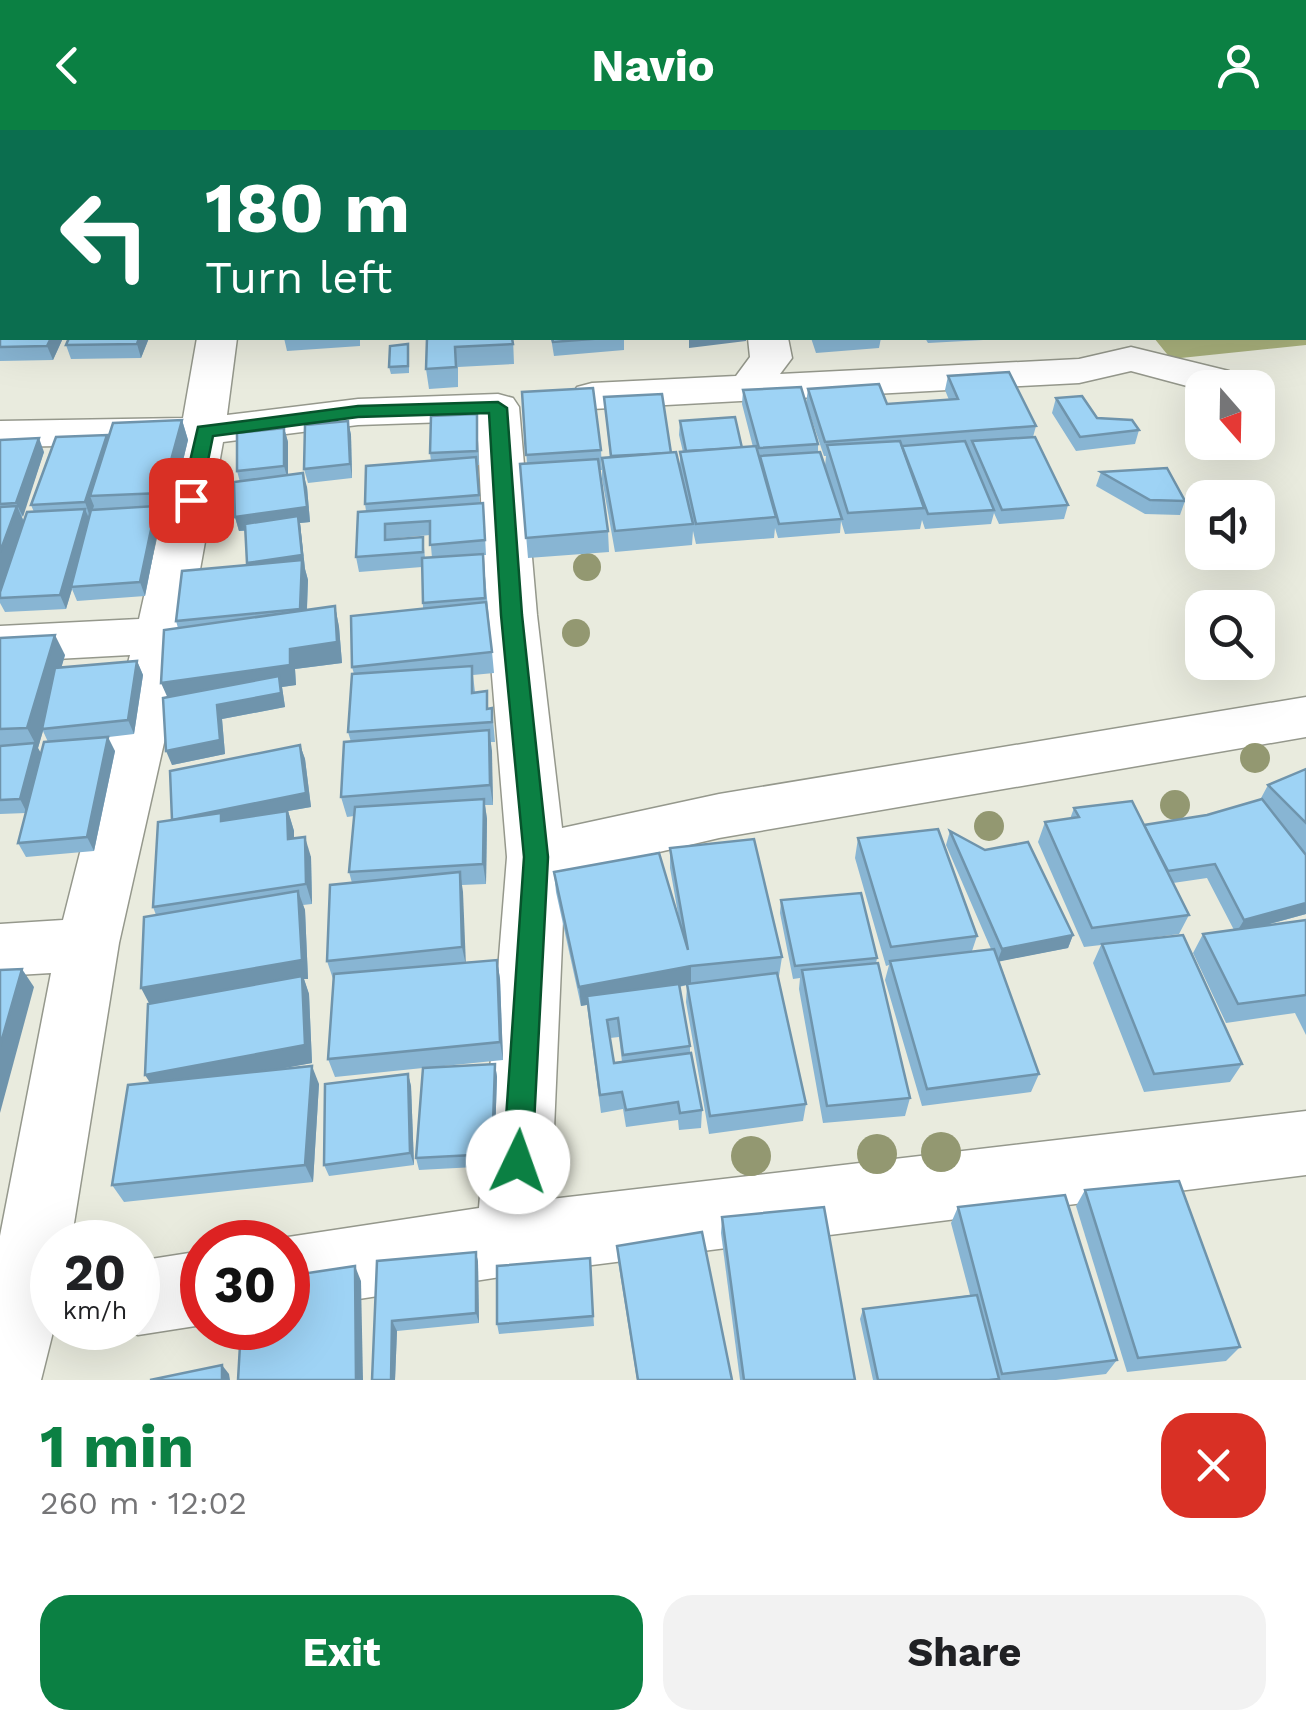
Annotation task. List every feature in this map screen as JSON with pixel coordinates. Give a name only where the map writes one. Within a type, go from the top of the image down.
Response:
[{"type":"street","points":[[25,1336],[88,944],[162,636],[205,431],[217,340]]},
{"type":"street","points":[[749,388],[771,358],[768,340]]},
{"type":"street","points":[[592,396],[1080,371],[1131,359],[1185,373]]},
{"type":"street","points":[[0,434],[205,431],[358,412],[498,408],[512,615],[536,857],[513,1239]]},
{"type":"street","points":[[0,644],[162,636]]},
{"type":"street","points":[[536,857],[719,816],[1096,756],[1306,717]]},
{"type":"street","points":[[0,950],[88,944]]},
{"type":"street","points":[[310,1271],[513,1239],[1306,1143]]},
{"type":"green space","points":[[1156,340],[1306,340],[1306,345],[1171,359]]},
{"type":"building","points":[[0,340],[50,340],[47,346],[0,347]]},
{"type":"building","points":[[68,340],[138,340],[137,344],[66,345]]},
{"type":"building","points":[[427,340],[512,340],[513,344],[455,347],[456,367],[426,369]]},
{"type":"building","points":[[408,344],[408,366],[389,367],[390,346]]},
{"type":"building","points":[[1009,372],[1036,426],[825,442],[808,389],[879,384],[887,404],[958,399],[948,376]]},
{"type":"building","points":[[801,387],[818,444],[759,448],[743,390]]},
{"type":"building","points":[[593,388],[601,450],[526,455],[522,392]]},
{"type":"building","points":[[662,394],[671,453],[611,456],[604,397]]},
{"type":"building","points":[[1082,396],[1097,418],[1132,420],[1139,430],[1080,437],[1056,398]]},
{"type":"building","points":[[477,414],[477,451],[430,453],[431,416]]},
{"type":"building","points":[[735,417],[742,448],[686,451],[680,421]]},
{"type":"building","points":[[182,420],[162,493],[90,496],[113,423]]},
{"type":"building","points":[[348,421],[350,464],[304,469],[305,425]]},
{"type":"building","points":[[284,428],[284,466],[237,471],[237,433]]},
{"type":"building","points":[[107,435],[85,502],[31,505],[56,437]]},
{"type":"building","points":[[1035,437],[1068,505],[1002,510],[972,441]]},
{"type":"building","points":[[39,438],[16,503],[0,504],[0,440]]},
{"type":"building","points":[[900,441],[924,508],[848,513],[827,445]]},
{"type":"building","points":[[965,441],[994,510],[928,514],[902,446]]},
{"type":"building","points":[[756,446],[776,517],[696,524],[680,452]]},
{"type":"building","points":[[676,452],[693,524],[615,531],[602,458]]},
{"type":"building","points":[[820,452],[842,519],[779,524],[760,456]]},
{"type":"building","points":[[476,457],[479,495],[365,504],[366,466]]},
{"type":"building","points":[[598,459],[608,531],[526,538],[520,464]]},
{"type":"building","points":[[1167,468],[1185,501],[1150,500],[1101,472]]},
{"type":"building","points":[[303,473],[307,507],[235,517],[234,482]]},
{"type":"building","points":[[483,503],[485,540],[430,545],[430,521],[385,524],[385,540],[423,537],[423,552],[356,557],[358,512]]},
{"type":"building","points":[[17,506],[0,552],[0,507]]},
{"type":"building","points":[[156,506],[140,582],[71,587],[91,510]]},
{"type":"building","points":[[85,509],[60,595],[0,598],[27,512]]},
{"type":"building","points":[[298,516],[302,555],[247,563],[245,524]]},
{"type":"building","points":[[483,554],[485,598],[423,603],[422,558]]},
{"type":"building","points":[[302,560],[300,609],[176,621],[182,571]]},
{"type":"building","points":[[486,602],[492,652],[352,667],[351,616]]},
{"type":"building","points":[[335,606],[337,642],[290,649],[290,665],[161,683],[164,630]]},
{"type":"building","points":[[55,635],[27,728],[0,729],[0,638]]},
{"type":"building","points":[[137,661],[128,720],[42,729],[55,668]]},
{"type":"building","points":[[472,666],[472,693],[487,691],[492,722],[348,732],[352,674]]},
{"type":"building","points":[[279,676],[281,693],[217,705],[220,740],[166,751],[163,698]]},
{"type":"building","points":[[489,730],[490,785],[341,797],[344,742]]},
{"type":"building","points":[[108,737],[87,837],[18,843],[44,742]]},
{"type":"building","points":[[35,743],[20,799],[0,800],[0,746]]},
{"type":"building","points":[[300,745],[306,793],[172,820],[170,771]]},
{"type":"building","points":[[1306,769],[1306,823],[1268,785]]},
{"type":"building","points":[[484,799],[483,864],[349,872],[355,807]]},
{"type":"building","points":[[1262,799],[1306,855],[1306,903],[1244,920],[1215,864],[1168,871],[1144,825],[1207,815]]},
{"type":"building","points":[[1132,801],[1189,915],[1092,928],[1045,822],[1079,817],[1074,808]]},
{"type":"building","points":[[287,811],[288,839],[305,837],[306,884],[153,907],[158,822],[221,813],[221,821]]},
{"type":"building","points":[[938,829],[977,936],[891,947],[858,838]]},
{"type":"building","points":[[950,831],[985,850],[1028,842],[1073,935],[1002,949]]},
{"type":"building","points":[[754,839],[782,957],[691,966],[579,987],[554,872],[659,853],[688,950],[670,848]]},
{"type":"building","points":[[460,872],[462,947],[327,961],[330,885]]},
{"type":"building","points":[[298,891],[302,960],[141,988],[144,917]]},
{"type":"building","points":[[861,893],[877,958],[795,966],[781,900]]},
{"type":"building","points":[[1306,920],[1306,995],[1238,1004],[1203,934]]},
{"type":"building","points":[[1183,935],[1242,1064],[1154,1074],[1102,944]]},
{"type":"building","points":[[994,949],[1039,1074],[927,1089],[890,961]]},
{"type":"building","points":[[497,960],[500,1042],[328,1059],[334,974]]},
{"type":"building","points":[[878,963],[910,1098],[827,1106],[802,970]]},
{"type":"building","points":[[22,969],[0,1046],[0,970]]},
{"type":"building","points":[[777,973],[806,1104],[710,1116],[687,984]]},
{"type":"building","points":[[302,976],[305,1045],[145,1075],[148,1004]]},
{"type":"building","points":[[679,984],[690,1046],[623,1055],[618,1018],[607,1020],[614,1063],[691,1053],[702,1110],[680,1113],[678,1102],[626,1110],[622,1092],[600,1095],[587,996]]},
{"type":"building","points":[[495,1064],[492,1154],[416,1158],[423,1068]]},
{"type":"building","points":[[312,1066],[305,1165],[112,1185],[128,1085]]},
{"type":"building","points":[[408,1074],[410,1153],[324,1165],[325,1084]]},
{"type":"building","points":[[1179,1181],[1240,1347],[1138,1358],[1085,1190]]},
{"type":"building","points":[[1065,1195],[1117,1360],[1002,1374],[958,1207]]},
{"type":"building","points":[[824,1207],[855,1380],[744,1380],[722,1217]]},
{"type":"building","points":[[702,1232],[732,1380],[638,1380],[617,1246]]},
{"type":"building","points":[[476,1252],[476,1313],[392,1321],[391,1380],[372,1380],[377,1261]]},
{"type":"building","points":[[590,1258],[593,1316],[497,1324],[497,1266]]},
{"type":"building","points":[[355,1266],[356,1380],[238,1380],[240,1350],[310,1350],[310,1273]]},
{"type":"building","points":[[977,1295],[999,1379],[878,1380],[863,1309]]},
{"type":"building","points":[[222,1365],[222,1380],[150,1380]]},
{"type":"route","points":[[191,500],[205,431],[358,412],[498,408],[512,615],[536,857],[518,1162]]}]
